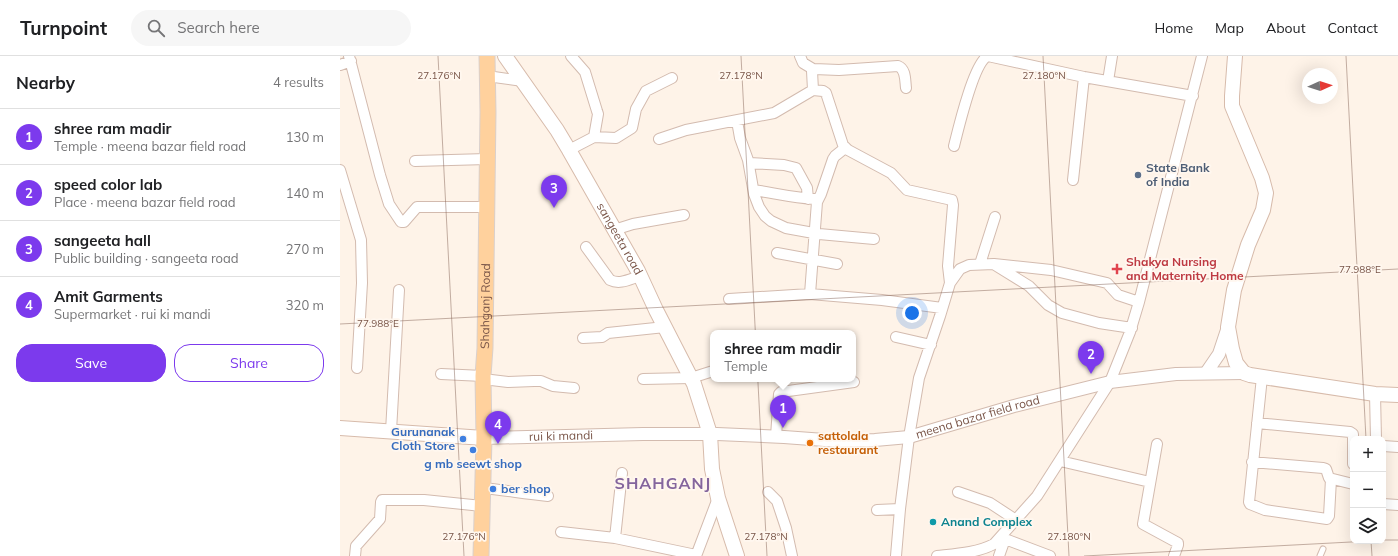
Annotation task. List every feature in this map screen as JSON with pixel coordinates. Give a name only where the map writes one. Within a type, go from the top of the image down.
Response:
[{"type":"main road","name":"Shahganj Road","points":[[481,556],[487,207],[487,56]]},
{"type":"main road","name":"sangeeta road","points":[[505,56],[558,130],[640,276],[692,378],[710,434]]},
{"type":"main road","points":[[1235,56],[1232,106],[1262,178],[1266,193],[1263,210],[1248,245],[1234,290],[1228,327],[1233,356],[1236,363],[1244,373],[1262,377],[1375,394],[1398,395]]},
{"type":"main road","name":"rui ki mandi","points":[[340,428],[484,438]]},
{"type":"main road","points":[[710,434],[712,469],[718,498],[737,556]]},
{"type":"street","points":[[571,56],[585,72],[597,110],[598,114],[594,137]]},
{"type":"street","points":[[800,56],[803,63],[813,70],[839,70],[898,66],[903,70],[906,88]]},
{"type":"street","points":[[954,146],[970,88],[983,60],[988,56],[1084,77],[1193,96]]},
{"type":"street","points":[[1108,81],[1112,56]]},
{"type":"street","points":[[937,556],[987,548],[1003,537],[1037,496],[1110,382],[1132,328],[1193,96],[1202,56]]},
{"type":"street","points":[[340,64],[350,59],[389,204],[401,222],[404,222],[417,207],[487,207]]},
{"type":"street","points":[[813,70],[813,90]]},
{"type":"street","points":[[487,76],[523,81]]},
{"type":"street","points":[[1073,180],[1084,77]]},
{"type":"street","points":[[569,150],[594,137],[616,138],[632,128],[636,109],[646,91],[672,78]]},
{"type":"street","points":[[659,139],[686,130],[774,113],[813,90],[823,91],[826,93],[845,148],[891,173],[907,190],[952,200],[948,266],[950,283]]},
{"type":"street","points":[[737,121],[740,138],[749,164],[759,207],[765,216],[771,221],[786,228],[814,233],[874,239]]},
{"type":"street","points":[[754,190],[784,196],[813,199],[821,194],[833,159],[845,148]]},
{"type":"street","points":[[414,161],[487,159]]},
{"type":"street","points":[[749,164],[784,165],[796,168],[813,199],[814,233],[810,294]]},
{"type":"street","points":[[340,170],[361,240],[362,283],[357,368]]},
{"type":"street","points":[[614,230],[633,224],[684,215]]},
{"type":"street","points":[[980,264],[995,217]]},
{"type":"street","points":[[586,247],[610,280],[619,282],[640,276]]},
{"type":"street","points":[[777,253],[837,264]]},
{"type":"street","points":[[896,556],[909,437],[919,378],[950,283],[954,276],[964,266],[980,264],[1051,270],[1107,283],[1118,295],[1139,302]]},
{"type":"street","points":[[994,264],[1029,286],[1048,305],[1062,313],[1093,322],[1132,328]]},
{"type":"street","points":[[391,431],[399,290]]},
{"type":"street","points":[[729,299],[810,294],[882,300],[942,308]]},
{"type":"street","points":[[583,338],[602,337],[608,333],[665,327]]},
{"type":"street","points":[[1206,373],[1219,354],[1228,327]]},
{"type":"street","points":[[896,337],[930,345]]},
{"type":"street","points":[[643,379],[692,378],[710,372]]},
{"type":"street","name":"meena bazar field road","points":[[710,434],[776,436],[838,441],[909,437],[1014,406],[1110,382],[1156,376],[1206,373],[1244,373]]},
{"type":"street","points":[[441,374],[483,377],[508,382],[541,381],[553,386],[574,388]]},
{"type":"street","points":[[1262,377],[1252,462],[1249,503],[1251,506],[1265,510],[1327,520],[1329,516],[1331,479]]},
{"type":"street","points":[[776,436],[779,394],[781,392],[854,382]]},
{"type":"street","points":[[1375,394],[1376,436]]},
{"type":"street","points":[[1257,423],[1350,432],[1353,436]]},
{"type":"street","name":"rui ki mandi","points":[[484,438],[614,434],[710,434]]},
{"type":"street","points":[[1157,444],[1143,524],[1178,543],[1174,556]]},
{"type":"street","points":[[1386,446],[1398,447]]},
{"type":"street","points":[[1060,461],[1150,482]]},
{"type":"street","points":[[1252,462],[1323,468],[1326,469],[1328,477],[1331,479],[1350,483]]},
{"type":"street","points":[[615,538],[622,472]]},
{"type":"street","points":[[483,488],[548,496]]},
{"type":"street","points":[[768,492],[777,501],[786,528],[792,556]]},
{"type":"street","points":[[958,492],[990,503],[1016,520]]},
{"type":"street","points":[[561,532],[615,538],[696,556],[718,498]]},
{"type":"street","points":[[355,556],[356,546],[380,519],[382,500],[424,500],[482,506]]},
{"type":"street","points":[[1386,504],[1398,505]]},
{"type":"street","points":[[877,510],[900,509]]},
{"type":"street","points":[[999,556],[1003,537]]},
{"type":"street","points":[[1003,537],[1050,556]]},
{"type":"lane","points":[[1320,556],[1323,549]]},
{"type":"place","name":"State Bank of India","points":[[1138,175]]},
{"type":"place","name":"sangeeta hall","points":[[554,208]]},
{"type":"place","name":"Shakya Nursing and Maternity Home","points":[[1117,269]]},
{"type":"place","name":"speed color lab","points":[[1091,374]]},
{"type":"place","name":"shree ram madir","points":[[783,428]]},
{"type":"place","name":"Gurunanak Cloth Store","points":[[463,439]]},
{"type":"place","name":"sattolala restaurant","points":[[810,443]]},
{"type":"place","name":"Amit Garments","points":[[498,444]]},
{"type":"place","name":"g mb seewt shop","points":[[473,450]]},
{"type":"place","name":"ber shop","points":[[493,489]]},
{"type":"place","name":"Anand Complex","points":[[933,522]]},
{"type":"district","name":"SHAHGANJ","points":[[663,483]]}]
